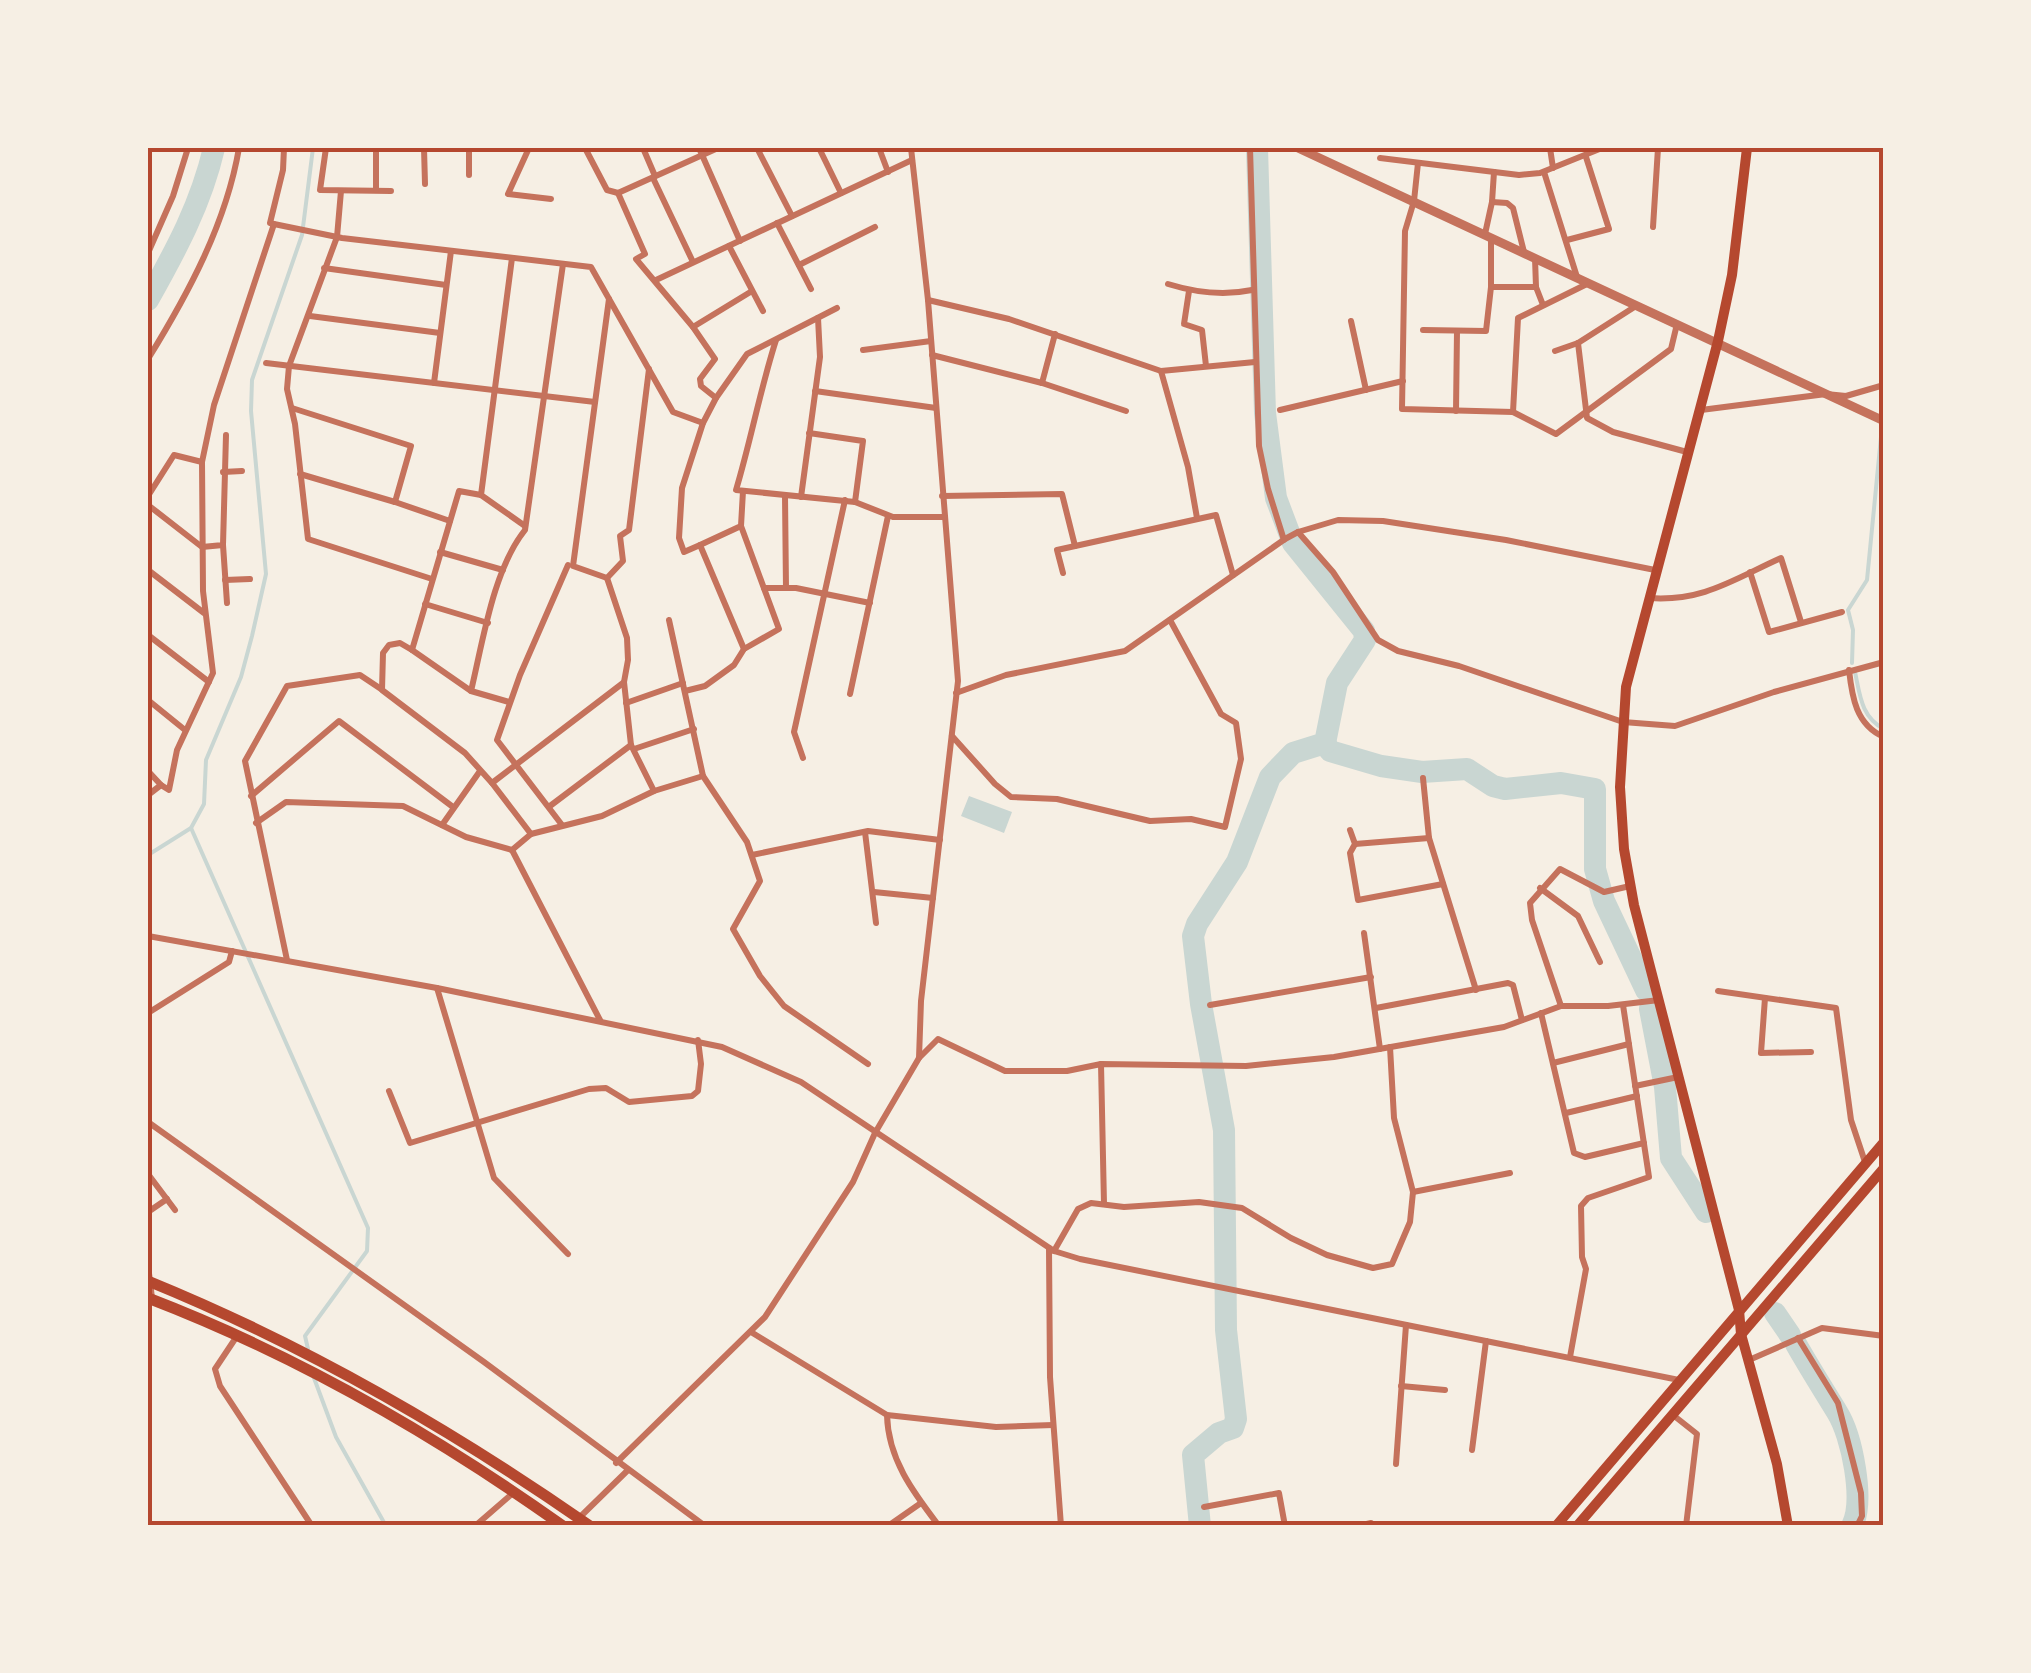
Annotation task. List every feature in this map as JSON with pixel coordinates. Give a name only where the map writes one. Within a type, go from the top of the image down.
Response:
[{"type":"highway","points":[[150,1282],[320,1360],[438,1426],[585,1522]]},
{"type":"highway","points":[[150,1299],[197,1317],[326,1380],[514,1492],[554,1523]]},
{"type":"main road","points":[[1747,148],[1732,275],[1718,341],[1626,687],[1620,788],[1630,886],[1659,1000],[1669,1079],[1740,1310],[1741,1334],[1778,1464],[1788,1526]]},
{"type":"main road","points":[[1556,1526],[1884,1142]]},
{"type":"main road","points":[[1577,1526],[1884,1168]]},
{"type":"street","points":[[148,253],[173,196],[188,148]]},
{"type":"street","points":[[148,359],[178,310],[208,248],[226,201],[239,148]]},
{"type":"street","points":[[284,148],[283,170],[270,223],[337,237],[591,268],[673,412],[703,423]]},
{"type":"street","points":[[326,148],[320,190],[391,190]]},
{"type":"street","points":[[376,148],[376,190]]},
{"type":"street","points":[[424,148],[425,184]]},
{"type":"street","points":[[469,148],[470,175]]},
{"type":"street","points":[[529,148],[508,194],[551,199]]},
{"type":"street","points":[[586,148],[607,190],[618,193],[701,151],[718,148]]},
{"type":"street","points":[[643,148],[693,262]]},
{"type":"street","points":[[758,148],[792,216]]},
{"type":"street","points":[[819,148],[841,194]]},
{"type":"street","points":[[879,148],[888,172]]},
{"type":"street","points":[[912,148],[928,300],[956,693],[921,1002],[919,1058]]},
{"type":"street","points":[[1250,148],[1255,362],[1260,446],[1268,489],[1290,536],[1333,572],[1378,640],[1398,650],[1498,678],[1624,722],[1675,726],[1884,662]]},
{"type":"street","points":[[1298,148],[1884,420]]},
{"type":"street","points":[[1550,148],[1553,168]]},
{"type":"street","points":[[1380,158],[1519,175],[1544,172],[1602,148]]},
{"type":"street","points":[[1653,227],[1658,148]]},
{"type":"street","points":[[701,151],[740,241]]},
{"type":"street","points":[[1567,240],[1609,229],[1586,157]]},
{"type":"street","points":[[656,280],[912,160]]},
{"type":"street","points":[[1418,163],[1414,201],[1405,231],[1402,409],[1513,412],[1556,434],[1671,348],[1678,324]]},
{"type":"street","points":[[1423,330],[1486,331],[1494,172]]},
{"type":"street","points":[[1544,172],[1577,277]]},
{"type":"street","points":[[340,192],[337,237],[289,366],[286,389],[308,539],[432,579]]},
{"type":"street","points":[[618,193],[645,254],[636,259],[693,327],[715,360],[700,379],[701,386],[716,398]]},
{"type":"street","points":[[1492,202],[1513,208],[1524,252]]},
{"type":"street","points":[[778,223],[811,289]]},
{"type":"street","points":[[148,771],[169,790],[177,750],[213,673],[205,614],[202,462],[214,405],[274,224]]},
{"type":"street","points":[[799,266],[875,227]]},
{"type":"street","points":[[728,246],[763,311]]},
{"type":"street","points":[[434,384],[450,251]]},
{"type":"street","points":[[1535,257],[1536,287],[1543,306]]},
{"type":"street","points":[[481,495],[512,258]]},
{"type":"street","points":[[470,692],[503,570],[526,526],[563,264]]},
{"type":"street","points":[[324,268],[446,285]]},
{"type":"street","points":[[1513,412],[1518,318],[1590,282]]},
{"type":"street","points":[[1168,284],[1189,291],[1227,295],[1252,290]]},
{"type":"street","points":[[1491,287],[1536,287]]},
{"type":"street","points":[[693,327],[752,291]]},
{"type":"street","points":[[1189,291],[1184,324],[1202,330],[1206,366]]},
{"type":"street","points":[[606,578],[572,566],[608,299]]},
{"type":"street","points":[[928,300],[1009,319],[1161,372],[1255,362]]},
{"type":"street","points":[[1555,351],[1578,343],[1637,305]]},
{"type":"street","points":[[741,526],[684,552],[679,538],[682,488],[703,423],[747,354],[837,308]]},
{"type":"street","points":[[310,316],[440,333]]},
{"type":"street","points":[[801,497],[820,357],[818,318]]},
{"type":"street","points":[[1351,321],[1366,390]]},
{"type":"street","points":[[1456,411],[1458,331]]},
{"type":"street","points":[[1042,384],[1055,334]]},
{"type":"street","points":[[776,339],[736,490],[845,500],[888,516],[944,517]]},
{"type":"street","points":[[862,350],[931,341]]},
{"type":"street","points":[[1578,343],[1587,418],[1613,432],[1687,452]]},
{"type":"street","points":[[932,355],[1126,411]]},
{"type":"street","points":[[266,362],[595,402]]},
{"type":"street","points":[[606,578],[623,561],[620,536],[629,530],[649,369]]},
{"type":"street","points":[[1161,372],[1198,518]]},
{"type":"street","points":[[1280,410],[1402,381]]},
{"type":"street","points":[[1700,410],[1826,394],[1846,396],[1884,385]]},
{"type":"street","points":[[816,391],[936,408]]},
{"type":"street","points":[[291,408],[412,446],[395,502]]},
{"type":"street","points":[[810,433],[862,441],[855,502]]},
{"type":"street","points":[[226,435],[223,472],[227,603]]},
{"type":"street","points":[[148,496],[174,455],[202,462]]},
{"type":"street","points":[[223,472],[242,471]]},
{"type":"street","points":[[300,474],[450,522]]},
{"type":"street","points":[[412,650],[459,492],[481,495],[526,526]]},
{"type":"street","points":[[626,703],[684,687],[705,686],[734,666],[744,649],[779,629],[741,526],[743,492]]},
{"type":"street","points":[[942,496],[1062,494],[1075,546]]},
{"type":"street","points":[[785,496],[786,588]]},
{"type":"street","points":[[804,758],[794,732],[845,500]]},
{"type":"street","points":[[148,505],[202,546],[224,544]]},
{"type":"street","points":[[1063,573],[1057,550],[1216,514],[1233,575]]},
{"type":"street","points":[[850,694],[888,516]]},
{"type":"street","points":[[956,693],[1006,675],[1125,651],[1290,536],[1338,520],[1383,521],[1506,540],[1655,570]]},
{"type":"street","points":[[700,545],[744,649]]},
{"type":"street","points":[[440,552],[503,570]]},
{"type":"street","points":[[1649,598],[1690,598],[1709,593],[1781,558],[1801,622]]},
{"type":"street","points":[[562,825],[497,740],[568,565]]},
{"type":"street","points":[[148,570],[205,614]]},
{"type":"street","points":[[1750,572],[1770,632],[1842,612]]},
{"type":"street","points":[[606,578],[626,638],[624,682],[633,747],[654,790]]},
{"type":"street","points":[[225,580],[250,579]]},
{"type":"street","points":[[764,588],[826,592],[870,603]]},
{"type":"street","points":[[424,604],[488,622]]},
{"type":"street","points":[[669,620],[703,776],[748,842],[760,881],[733,928],[760,976],[784,1006],[868,1064]]},
{"type":"street","points":[[951,735],[1011,798],[1058,799],[1150,821],[1191,819],[1225,826],[1241,759],[1236,723],[1221,714],[1170,620]]},
{"type":"street","points":[[148,635],[209,682]]},
{"type":"street","points":[[382,690],[383,654],[389,645],[400,643],[470,692],[510,702]]},
{"type":"street","points":[[1849,670],[1856,712],[1874,733],[1884,737]]},
{"type":"street","points":[[287,960],[245,761],[287,686],[360,675],[449,740],[492,783],[531,834]]},
{"type":"street","points":[[492,783],[624,682]]},
{"type":"street","points":[[148,700],[185,730]]},
{"type":"street","points":[[250,796],[339,721],[453,807]]},
{"type":"street","points":[[550,806],[633,747],[694,728]]},
{"type":"street","points":[[442,825],[480,771]]},
{"type":"street","points":[[512,850],[531,834],[602,816],[654,790],[703,776]]},
{"type":"street","points":[[1422,778],[1429,838],[1476,990]]},
{"type":"street","points":[[148,795],[161,785]]},
{"type":"street","points":[[256,823],[286,802],[402,806],[466,837],[512,850],[600,1020]]},
{"type":"street","points":[[1350,830],[1355,844],[1350,853],[1358,900],[1443,884]]},
{"type":"street","points":[[752,855],[865,832],[940,840]]},
{"type":"street","points":[[865,832],[876,922]]},
{"type":"street","points":[[1355,844],[1429,838]]},
{"type":"street","points":[[1561,1006],[1532,920],[1530,902],[1560,869],[1601,891],[1630,886]]},
{"type":"street","points":[[1540,888],[1578,916],[1600,962]]},
{"type":"street","points":[[874,892],[933,898]]},
{"type":"street","points":[[1364,934],[1380,1049]]},
{"type":"street","points":[[148,936],[698,1040],[802,1082],[1051,1249],[1080,1259],[1680,1380]]},
{"type":"street","points":[[148,1013],[229,962],[234,952]]},
{"type":"street","points":[[1210,1005],[1371,977]]},
{"type":"street","points":[[1376,1008],[1508,983],[1513,985],[1522,1020]]},
{"type":"street","points":[[438,988],[494,1178],[568,1254]]},
{"type":"street","points":[[1718,991],[1836,1008],[1851,1120],[1866,1164]]},
{"type":"street","points":[[1764,998],[1762,1054],[1811,1052]]},
{"type":"street","points":[[616,1463],[765,1317],[853,1182],[875,1133],[919,1058],[938,1039],[1005,1070],[1067,1071],[1102,1064],[1279,1063],[1504,1027],[1561,1006],[1659,1000]]},
{"type":"street","points":[[1570,1357],[1586,1270],[1581,1206],[1588,1198],[1649,1177],[1623,1005]]},
{"type":"street","points":[[1541,1013],[1574,1153],[1585,1157],[1644,1143]]},
{"type":"street","points":[[389,1091],[410,1143],[589,1089],[606,1088],[630,1102],[692,1096],[698,1091],[701,1064],[698,1040]]},
{"type":"street","points":[[1553,1063],[1629,1044]]},
{"type":"street","points":[[1060,1526],[1052,1425],[1051,1249],[1078,1210],[1091,1203],[1124,1207],[1198,1202],[1250,1211],[1291,1238],[1364,1266],[1382,1268],[1392,1264],[1408,1226],[1414,1192],[1394,1118],[1390,1047]]},
{"type":"street","points":[[1102,1064],[1104,1204]]},
{"type":"street","points":[[1635,1086],[1669,1079]]},
{"type":"street","points":[[1566,1113],[1637,1096]]},
{"type":"street","points":[[148,1122],[705,1526]]},
{"type":"street","points":[[1414,1192],[1510,1173]]},
{"type":"street","points":[[148,1174],[175,1210]]},
{"type":"street","points":[[148,1212],[167,1200]]},
{"type":"street","points":[[148,1265],[150,1299]]},
{"type":"street","points":[[245,1324],[216,1369],[220,1386],[312,1526]]},
{"type":"street","points":[[1396,1464],[1406,1325]]},
{"type":"street","points":[[1749,1360],[1822,1328],[1884,1336]]},
{"type":"street","points":[[751,1332],[887,1415],[996,1427],[1052,1425]]},
{"type":"street","points":[[1798,1338],[1838,1403],[1861,1493],[1862,1516],[1856,1526]]},
{"type":"street","points":[[1472,1450],[1486,1342]]},
{"type":"street","points":[[1402,1386],[1445,1390]]},
{"type":"street","points":[[1673,1414],[1697,1434],[1686,1526]]},
{"type":"street","points":[[887,1415],[892,1450],[938,1526]]},
{"type":"street","points":[[585,1522],[627,1471]]},
{"type":"street","points":[[475,1526],[514,1492]]},
{"type":"street","points":[[1204,1507],[1279,1492],[1286,1526]]},
{"type":"street","points":[[888,1526],[921,1502]]},
{"type":"street","points":[[1358,1526],[1371,1526]]},
{"type":"shaded area","points":[[969,796],[1012,812],[1004,833],[961,816]]},
{"type":"waterway","points":[[148,300],[195,208],[214,148]]},
{"type":"waterway","points":[[148,855],[191,828],[204,804],[206,760],[241,677],[252,636],[266,574],[251,411],[252,380],[302,235],[313,148]]},
{"type":"waterway","points":[[1200,1526],[1193,1455],[1219,1433],[1233,1428],[1236,1419],[1226,1330],[1224,1130],[1193,936],[1237,862],[1270,777],[1293,753],[1325,743],[1337,683],[1365,640],[1364,631],[1293,543],[1276,498],[1265,413],[1257,148]]},
{"type":"waterway","points":[[1852,663],[1853,630],[1848,610],[1867,580],[1881,437]]},
{"type":"waterway","points":[[1855,672],[1866,712],[1884,729]]},
{"type":"waterway","points":[[1325,743],[1330,751],[1381,766],[1422,772],[1467,769],[1505,789],[1561,783],[1595,789],[1595,869],[1604,901],[1646,990]]},
{"type":"waterway","points":[[191,828],[368,1228],[367,1251],[305,1336],[308,1349]]},
{"type":"waterway","points":[[1650,1009],[1665,1087],[1671,1158],[1706,1212]]},
{"type":"waterway","points":[[1775,1313],[1790,1335]]},
{"type":"waterway","points":[[1796,1344],[1848,1436],[1857,1485],[1852,1526]]},
{"type":"waterway","points":[[314,1378],[336,1437],[386,1526]]}]
